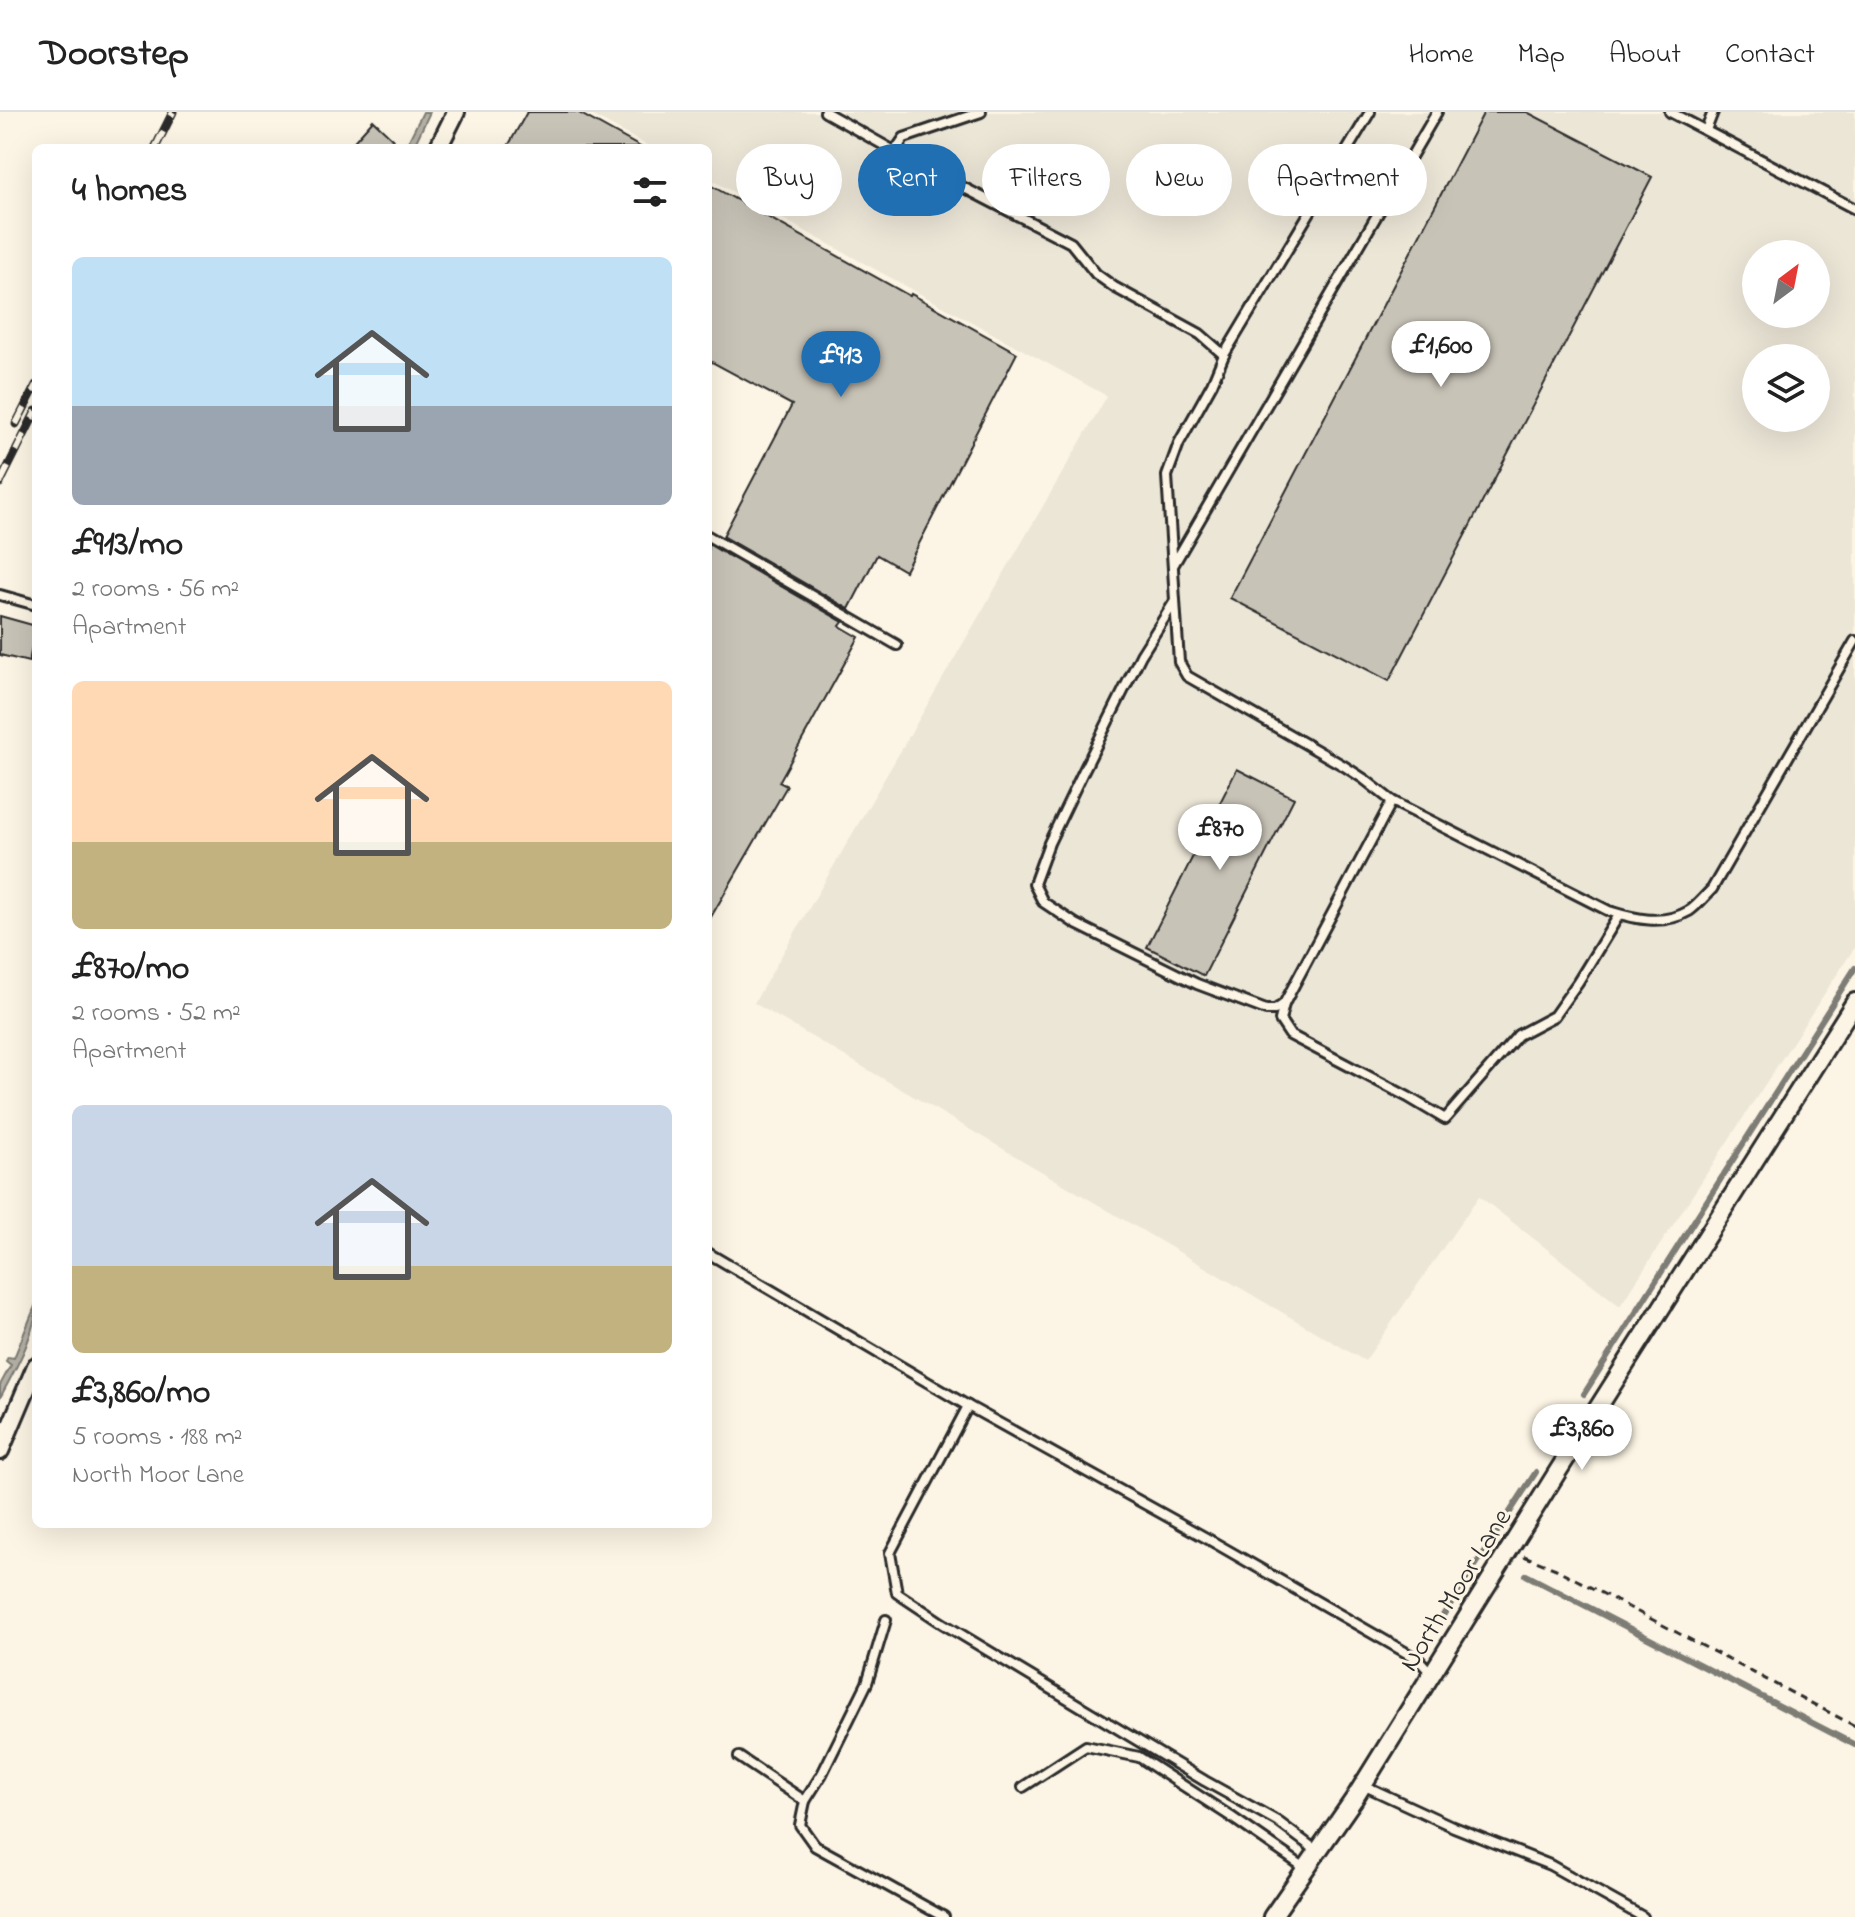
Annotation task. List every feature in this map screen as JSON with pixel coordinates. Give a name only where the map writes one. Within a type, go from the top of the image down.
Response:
[{"type":"street","points":[[440,144],[456,112]]},
{"type":"street","name":"North Moor Lane","points":[[1272,1917],[1363,1785],[1855,1002]]},
{"type":"street","points":[[0,1451],[32,1375]]},
{"type":"lane","points":[[825,112],[882,144]]},
{"type":"lane","points":[[900,144],[904,138],[981,112]]},
{"type":"lane","points":[[1370,112],[1224,355],[1212,384],[1179,443],[1167,476],[1179,662],[1187,676],[1344,766],[1392,801],[1609,911],[1637,920],[1665,919],[1689,910],[1712,889],[1855,641]]},
{"type":"lane","points":[[1173,567],[1437,112]]},
{"type":"lane","points":[[1670,112],[1855,209]]},
{"type":"lane","points":[[1706,130],[1713,112]]},
{"type":"lane","points":[[966,188],[1071,243],[1096,274],[1200,334],[1224,355]]},
{"type":"lane","points":[[712,538],[897,645]]},
{"type":"lane","points":[[0,595],[32,604]]},
{"type":"lane","points":[[1175,601],[1141,655],[1049,843],[1034,884],[1043,902],[1076,924],[1172,972],[1266,1010],[1275,1010],[1284,1004]]},
{"type":"lane","points":[[1392,801],[1284,1004],[1280,1020],[1290,1035],[1445,1119],[1518,1035],[1554,1016],[1619,915]]},
{"type":"lane","points":[[712,1255],[968,1406],[1419,1660],[1432,1674]]},
{"type":"lane","points":[[968,1406],[890,1553],[897,1593],[1205,1781],[1277,1821],[1318,1851]]},
{"type":"lane","points":[[886,1620],[867,1683],[822,1774],[805,1801],[800,1825],[815,1846],[944,1917]]},
{"type":"lane","points":[[1023,1787],[1086,1746],[1139,1757],[1306,1869]]},
{"type":"lane","points":[[739,1757],[805,1801]]},
{"type":"lane","points":[[1363,1785],[1454,1827],[1550,1865],[1643,1917]]},
{"type":"path","points":[[1509,1550],[1556,1569],[1855,1726]]},
{"type":"shaded area","points":[[423,112],[430,112],[415,144],[407,144]]},
{"type":"shaded area","points":[[586,112],[1855,112],[1855,947],[1620,1306],[1479,1196],[1365,1361],[754,1003],[1107,396],[778,216],[842,216],[842,144],[736,144],[736,193],[712,180],[712,144],[645,144]]},
{"type":"shaded area","points":[[32,1314],[28,1340],[0,1398],[0,1385],[11,1365],[6,1361],[8,1357],[14,1358]]},
{"type":"building","points":[[527,112],[577,112],[635,144],[509,144]]},
{"type":"building","points":[[1484,112],[1527,112],[1652,177],[1389,681],[1230,598]]},
{"type":"building","points":[[373,120],[393,139],[388,144],[352,144]]},
{"type":"building","points":[[712,186],[736,200],[736,216],[766,216],[1017,353],[905,571],[877,555],[849,609],[723,536],[792,405],[712,362]]},
{"type":"building","points":[[712,546],[843,622],[840,626],[859,637],[779,782],[787,786],[712,915]]},
{"type":"building","points":[[0,616],[32,625],[29,662],[0,655]]},
{"type":"building","points":[[1237,769],[1294,798],[1204,976],[1147,947]]},
{"type":"waterway","points":[[1584,1394],[1855,968]]},
{"type":"waterway","points":[[1440,1620],[1536,1472]]},
{"type":"waterway","points":[[1526,1575],[1855,1745]]},
{"type":"railway","points":[[157,144],[173,112]]},
{"type":"railway","points":[[16,424],[32,393]]},
{"type":"railway","points":[[0,483],[32,419]]}]
